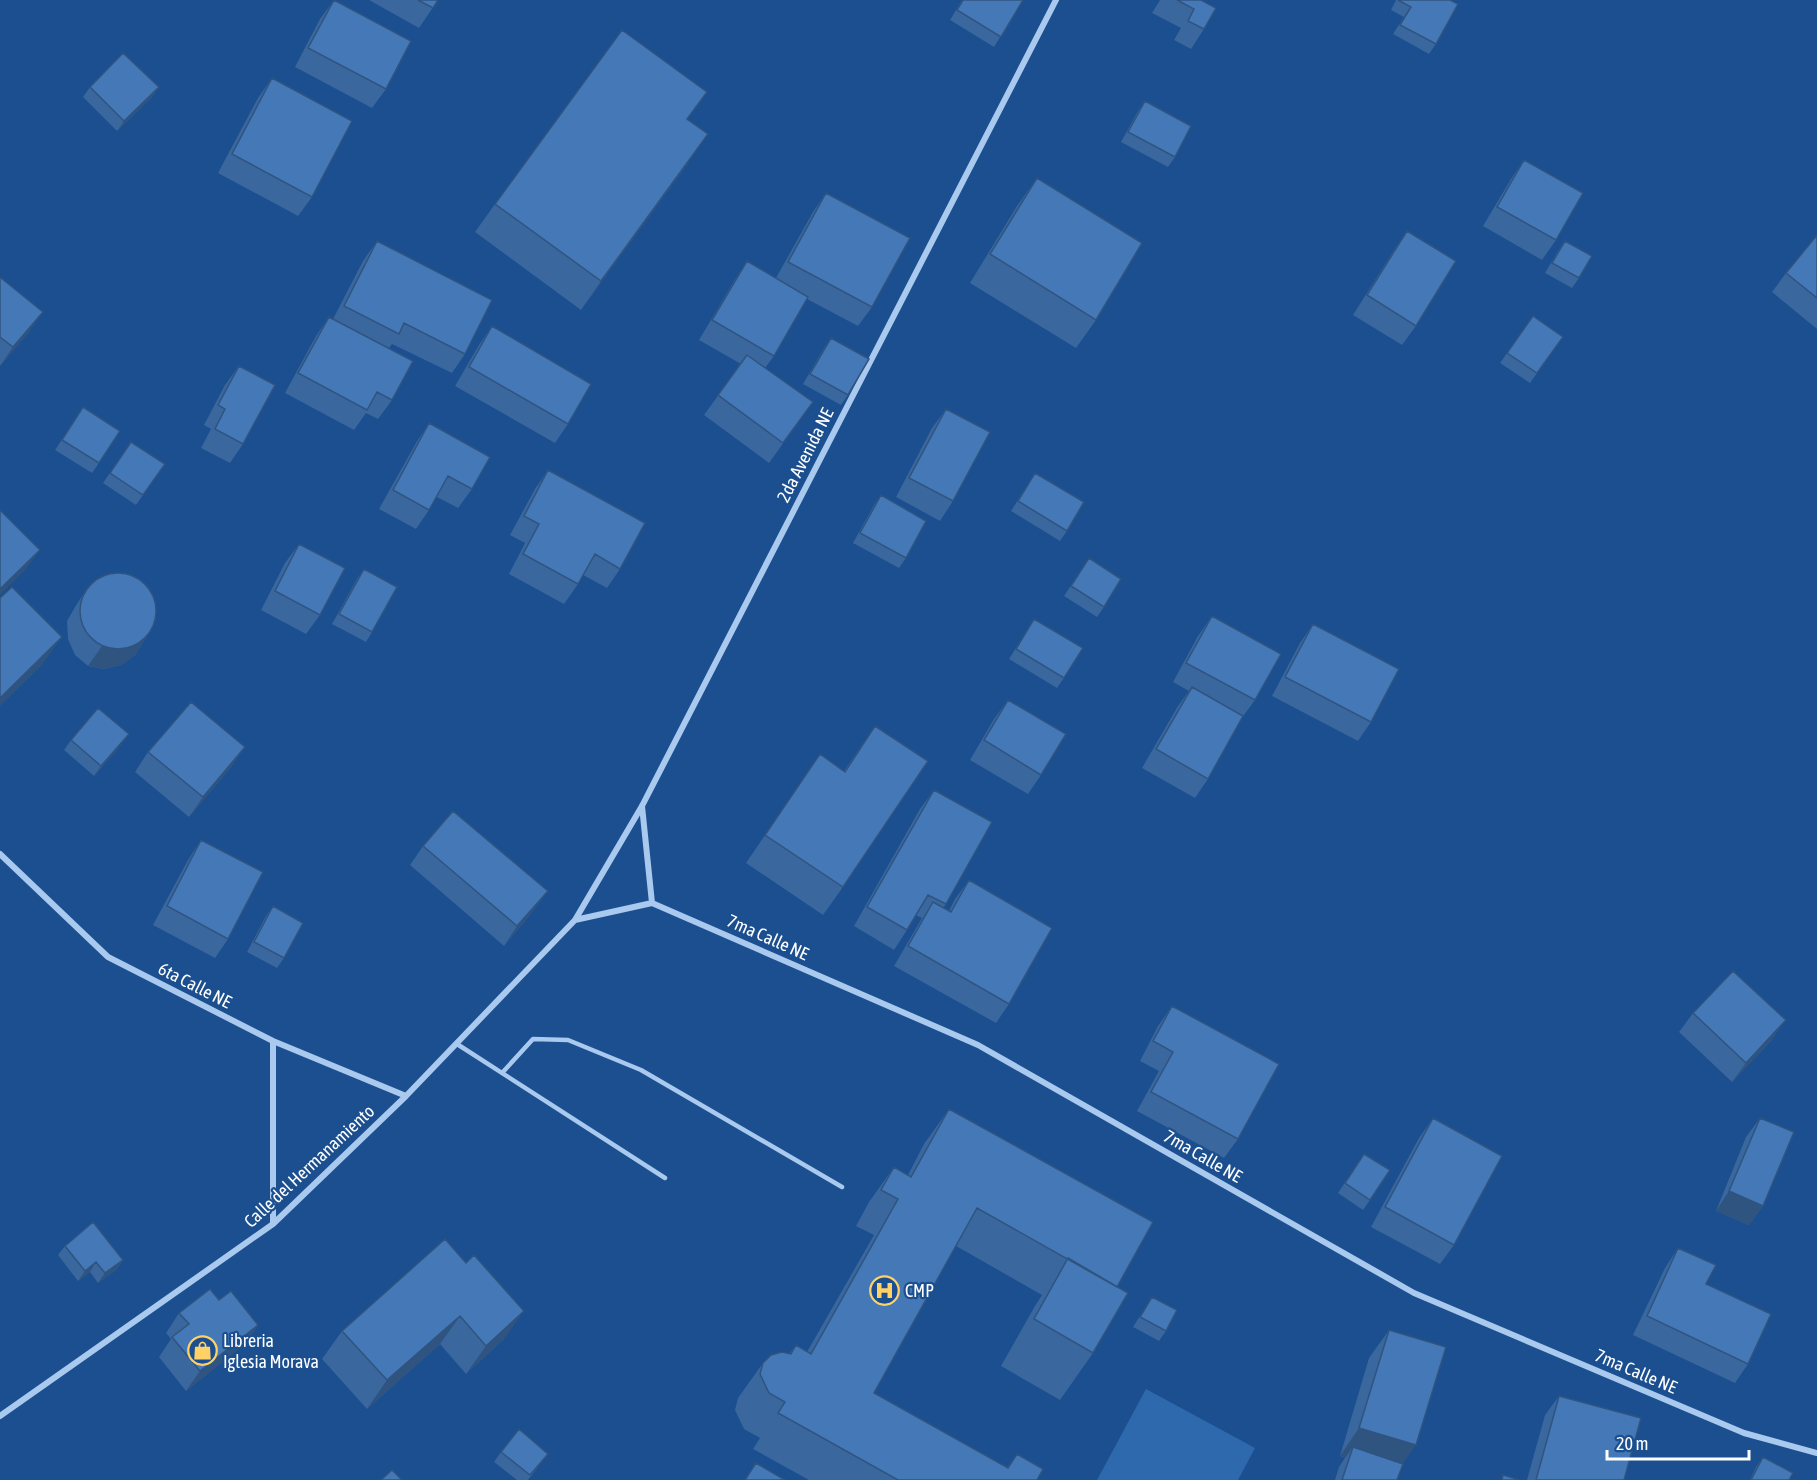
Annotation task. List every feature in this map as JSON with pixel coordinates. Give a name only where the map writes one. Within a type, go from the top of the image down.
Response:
[{"type":"street","name":"2da Avenida NE","points":[[575,920],[642,806],[1056,0]]},
{"type":"street","points":[[575,920],[652,903],[642,806]]},
{"type":"street","name":"6ta Calle NE","points":[[0,854],[108,957],[273,1041],[406,1096]]},
{"type":"street","name":"7ma Calle NE","points":[[652,903],[978,1045],[1413,1293],[1744,1433],[1817,1453]]},
{"type":"street","name":"Calle del Hermanamiento","points":[[0,1416],[273,1224],[458,1044],[575,920]]},
{"type":"street","points":[[273,1041],[273,1224]]},
{"type":"lane","points":[[502,1072],[533,1039],[568,1040],[641,1071],[842,1187]]},
{"type":"lane","points":[[458,1044],[665,1178]]},
{"type":"shaded area","points":[[1146,1389],[1255,1448],[1238,1480],[1097,1480]]},
{"type":"building","points":[[334,0],[411,41],[386,89],[308,48]]},
{"type":"building","points":[[418,0],[438,0],[433,8]]},
{"type":"building","points":[[963,0],[1023,0],[1001,37],[957,10]]},
{"type":"building","points":[[1177,0],[1201,0],[1216,8],[1204,29],[1188,21],[1194,9]]},
{"type":"building","points":[[1398,0],[1450,0],[1458,4],[1436,44],[1400,25],[1411,7]]},
{"type":"building","points":[[622,30],[707,92],[687,119],[708,134],[601,281],[495,204]]},
{"type":"building","points":[[123,53],[159,87],[124,121],[90,87]]},
{"type":"building","points":[[272,78],[352,121],[312,197],[232,154]]},
{"type":"building","points":[[1145,101],[1191,126],[1175,157],[1128,132]]},
{"type":"building","points":[[1524,160],[1583,193],[1556,240],[1497,207]]},
{"type":"building","points":[[1037,178],[1142,243],[1096,320],[990,254]]},
{"type":"building","points":[[826,193],[910,238],[872,307],[788,262]]},
{"type":"building","points":[[1407,231],[1456,261],[1416,326],[1367,295]]},
{"type":"building","points":[[1817,235],[1817,298],[1786,273]]},
{"type":"building","points":[[377,241],[492,300],[465,354],[404,323],[399,334],[344,306]]},
{"type":"building","points":[[1565,241],[1592,256],[1579,278],[1552,263]]},
{"type":"building","points":[[747,261],[808,297],[774,356],[712,320]]},
{"type":"building","points":[[0,277],[43,312],[13,347],[0,337]]},
{"type":"building","points":[[1533,316],[1563,337],[1537,373],[1507,353]]},
{"type":"building","points":[[329,317],[413,361],[392,400],[377,392],[367,410],[298,373]]},
{"type":"building","points":[[492,326],[591,384],[568,424],[469,367]]},
{"type":"building","points":[[831,338],[869,359],[848,395],[810,374]]},
{"type":"building","points":[[747,355],[813,402],[783,443],[718,395]]},
{"type":"building","points":[[239,366],[275,385],[243,444],[215,429],[225,409],[218,405]]},
{"type":"building","points":[[83,407],[120,431],[99,463],[62,440]]},
{"type":"building","points":[[946,409],[990,432],[953,501],[909,478]]},
{"type":"building","points":[[429,423],[490,457],[472,489],[448,476],[429,510],[393,490]]},
{"type":"building","points":[[131,442],[165,464],[143,495],[110,473]]},
{"type":"building","points":[[548,470],[645,523],[620,569],[595,554],[578,584],[523,554],[539,524],[524,516]]},
{"type":"building","points":[[1035,473],[1084,502],[1067,531],[1018,501]]},
{"type":"building","points":[[881,495],[926,521],[906,558],[860,533]]},
{"type":"building","points":[[0,510],[40,550],[0,589]]},
{"type":"building","points":[[299,544],[345,568],[320,615],[275,591]]},
{"type":"building","points":[[1089,558],[1121,579],[1104,607],[1071,586]]},
{"type":"building","points":[[364,569],[397,587],[372,632],[339,614]]},
{"type":"building","points":[[118,573],[132,576],[145,584],[153,597],[156,611],[153,625],[145,638],[132,646],[118,649],[104,646],[91,638],[83,625],[80,611],[83,597],[91,584],[104,576]]},
{"type":"building","points":[[12,587],[62,637],[0,698],[0,598]]},
{"type":"building","points":[[1212,616],[1281,654],[1255,700],[1186,663]]},
{"type":"building","points":[[1034,619],[1083,648],[1064,678],[1016,649]]},
{"type":"building","points":[[1313,624],[1399,669],[1371,722],[1285,677]]},
{"type":"building","points":[[1192,687],[1243,716],[1208,779],[1156,749]]},
{"type":"building","points":[[1008,700],[1066,734],[1041,775],[984,740]]},
{"type":"building","points":[[191,702],[245,747],[203,797],[148,752]]},
{"type":"building","points":[[98,708],[129,734],[101,766],[71,740]]},
{"type":"building","points":[[875,726],[928,761],[843,887],[765,835],[820,754],[845,772]]},
{"type":"building","points":[[934,790],[992,822],[946,904],[928,895],[907,930],[867,907]]},
{"type":"building","points":[[453,811],[548,891],[517,926],[423,846]]},
{"type":"building","points":[[201,840],[263,872],[228,939],[167,906]]},
{"type":"building","points":[[969,880],[1052,928],[1009,1004],[908,946],[933,902],[951,912]]},
{"type":"building","points":[[273,906],[303,923],[284,958],[254,942]]},
{"type":"building","points":[[1733,971],[1786,1020],[1746,1063],[1693,1013]]},
{"type":"building","points":[[1172,1006],[1279,1064],[1238,1139],[1151,1092],[1173,1052],[1153,1041]]},
{"type":"building","points":[[949,1109],[1153,1222],[1117,1287],[977,1208],[874,1393],[1008,1468],[1017,1454],[1043,1469],[1037,1480],[898,1480],[778,1413],[785,1402],[769,1393],[760,1374],[763,1363],[771,1355],[782,1352],[791,1354],[796,1345],[811,1354],[898,1199],[881,1190],[894,1167],[911,1177]]},
{"type":"building","points":[[1433,1118],[1502,1156],[1454,1245],[1385,1207]]},
{"type":"building","points":[[1760,1118],[1794,1132],[1763,1206],[1729,1191]]},
{"type":"building","points":[[1364,1154],[1390,1170],[1370,1200],[1345,1183]]},
{"type":"building","points":[[93,1222],[123,1260],[105,1273],[96,1262],[85,1271],[65,1246]]},
{"type":"building","points":[[445,1239],[466,1263],[474,1255],[524,1311],[486,1346],[460,1316],[387,1380],[342,1331]]},
{"type":"building","points":[[1678,1248],[1716,1265],[1706,1284],[1771,1314],[1748,1364],[1647,1316]]},
{"type":"building","points":[[1068,1258],[1128,1293],[1093,1353],[1034,1319]]},
{"type":"building","points":[[210,1289],[219,1300],[231,1291],[258,1325],[200,1371],[172,1337],[189,1324],[179,1313]]},
{"type":"building","points":[[1152,1297],[1177,1310],[1166,1331],[1140,1317]]},
{"type":"building","points":[[1389,1330],[1446,1347],[1416,1445],[1359,1428]]},
{"type":"building","points":[[1559,1396],[1641,1418],[1624,1480],[1536,1480]]},
{"type":"building","points":[[519,1429],[548,1454],[530,1475],[501,1452]]},
{"type":"building","points":[[1353,1447],[1403,1464],[1397,1480],[1342,1480]]},
{"type":"building","points":[[1763,1457],[1793,1473],[1789,1480],[1751,1480]]},
{"type":"building","points":[[756,1463],[785,1480],[745,1480]]},
{"type":"building","points":[[392,1470],[402,1480],[381,1480]]},
{"type":"building","points":[[1503,1475],[1520,1480],[1502,1480]]},
{"type":"place","name":"CMP","points":[[884,1290]]},
{"type":"place","name":"Libreria Iglesia Morava","points":[[202,1350]]}]
